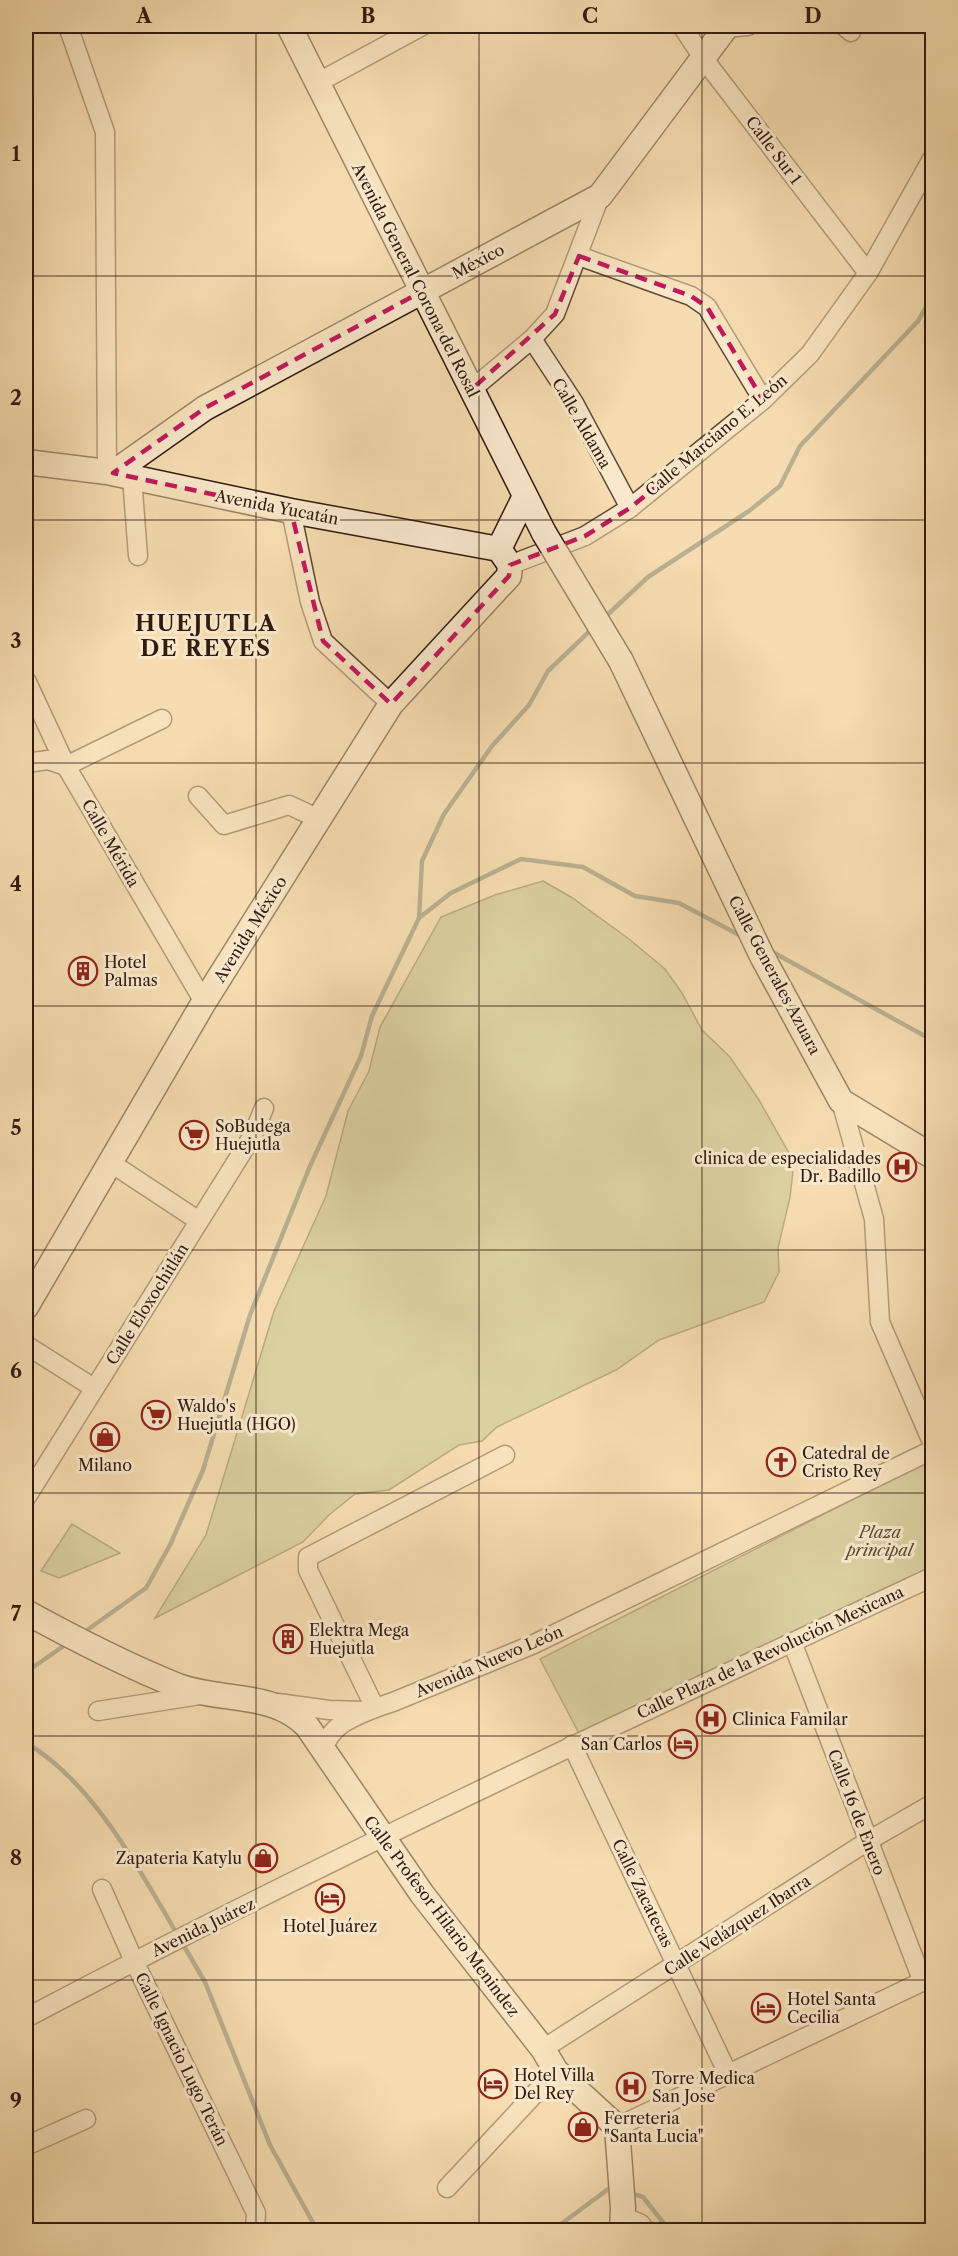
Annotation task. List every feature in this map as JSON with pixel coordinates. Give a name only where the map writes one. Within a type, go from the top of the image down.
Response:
[{"type":"street","points":[[68,26],[105,132],[117,474],[138,556]]},
{"type":"street","name":"Avenida General Corona del Rosal","points":[[289,26],[421,292],[544,532]]},
{"type":"street","points":[[317,83],[422,26]]},
{"type":"street","name":"Calle Sur 1","points":[[682,26],[703,58],[868,273]]},
{"type":"street","name":"México","points":[[117,474],[205,408],[600,196],[703,58],[733,26]]},
{"type":"street","name":"Calle Marciano E. León","points":[[506,563],[585,536],[630,508],[763,400],[810,354],[868,273],[933,159]]},
{"type":"street","points":[[471,390],[532,339],[555,314],[600,196]]},
{"type":"street","points":[[579,256],[691,296],[707,307],[763,400]]},
{"type":"street","name":"Calle Aldama","points":[[532,339],[574,403],[630,508]]},
{"type":"street","name":"Avenida Yucatán","points":[[26,462],[117,474],[291,511],[506,563]]},
{"type":"street","name":"Avenida México","points":[[26,1307],[204,1002],[391,704],[506,563],[525,496]]},
{"type":"street","points":[[291,511],[310,602],[323,641],[391,704]]},
{"type":"street","name":"Calle Generales Azuara","points":[[544,532],[621,662],[762,956],[841,1101],[874,1219],[880,1322],[933,1442]]},
{"type":"street","name":"Calle Mérida","points":[[26,680],[66,766],[204,1002]]},
{"type":"street","points":[[26,763],[48,760],[66,766],[162,719]]},
{"type":"street","points":[[198,796],[224,825],[289,805],[319,819]]},
{"type":"street","points":[[841,1101],[933,1156]]},
{"type":"street","name":"Calle Eloxochitlán","points":[[26,1498],[253,1135],[264,1108]]},
{"type":"street","points":[[111,1163],[199,1221]]},
{"type":"street","points":[[26,1345],[94,1388]]},
{"type":"street","name":"Avenida Nuevo León","points":[[26,1612],[93,1648],[180,1686],[208,1694],[329,1710],[366,1710],[534,1644],[933,1450]]},
{"type":"street","points":[[324,1750],[326,1741],[335,1729],[375,1708],[308,1570],[308,1557],[505,1455]]},
{"type":"street","name":"Calle Plaza de la Revolución Mexicana","points":[[382,1839],[572,1745],[933,1577]]},
{"type":"street","name":"Calle 16 de Enero","points":[[792,1642],[868,1841],[928,1979]]},
{"type":"street","points":[[98,1711],[208,1694]]},
{"type":"street","name":"Calle Profesor Hilario Menindez","points":[[271,1702],[300,1719],[324,1750],[382,1839],[543,2049],[556,2071],[617,2127]]},
{"type":"street","name":"Calle Zacatecas","points":[[572,1745],[678,1964],[728,2074]]},
{"type":"street","name":"Calle Velázquez Ibarra","points":[[543,2049],[868,1841],[933,1804]]},
{"type":"street","name":"Avenida Juárez","points":[[26,2018],[142,1957],[382,1839]]},
{"type":"street","name":"Calle Ignacio Lugo Terán","points":[[102,1888],[142,1957],[256,2213],[256,2230]]},
{"type":"street","points":[[645,2230],[641,2224],[623,2218],[617,2127],[928,1979]]},
{"type":"street","points":[[447,2187],[556,2071]]},
{"type":"street","points":[[26,2146],[86,2119]]},
{"type":"highlighted area","points":[[579,256],[691,296],[707,307],[763,400],[630,508],[585,536],[510,565],[509,576],[391,704],[323,641],[291,511],[113,473],[205,408],[421,292],[471,390],[555,314]]},
{"type":"green space","points":[[543,881],[571,897],[629,939],[665,969],[682,993],[702,1030],[730,1057],[759,1100],[794,1162],[790,1197],[778,1248],[779,1272],[764,1302],[659,1340],[616,1370],[497,1427],[482,1441],[459,1445],[389,1490],[355,1494],[329,1515],[303,1542],[155,1618],[206,1535],[274,1311],[326,1196],[348,1111],[369,1071],[380,1027],[441,917],[495,895]]},
{"type":"green space","name":"Plaza principal","points":[[932,1459],[932,1572],[582,1739],[540,1659]]},
{"type":"green space","points":[[72,1524],[120,1553],[59,1578],[41,1571]]},
{"type":"waterway","points":[[604,618],[648,577],[749,511],[780,486],[800,446],[918,321],[932,297]]},
{"type":"waterway","points":[[83,1633],[146,1588],[170,1545],[203,1470],[250,1315],[310,1166],[361,1056],[372,1016],[419,918],[422,861],[444,814],[492,746],[529,705],[548,671],[594,627]]},
{"type":"waterway","points":[[419,918],[451,893],[521,859],[583,867],[635,896],[679,903],[743,937]]},
{"type":"waterway","points":[[769,950],[932,1040]]},
{"type":"waterway","points":[[26,1672],[68,1643]]},
{"type":"waterway","points":[[26,1743],[50,1759],[93,1803],[130,1855],[177,1934]]},
{"type":"waterway","points":[[181,1941],[205,1982],[270,2145],[317,2230]]},
{"type":"waterway","points":[[553,2230],[611,2187],[614,2188]]},
{"type":"waterway","points":[[630,2193],[643,2197],[669,2230]]},
{"type":"place","name":"Hotel Palmas","points":[[83,971]]},
{"type":"place","name":"SoBudega Huejutla","points":[[194,1135]]},
{"type":"place","name":"clinica de especialidades Dr. Badillo","points":[[902,1167]]},
{"type":"place","name":"Waldo's Huejutla (HGO)","points":[[156,1415]]},
{"type":"place","name":"Milano","points":[[105,1437]]},
{"type":"place","name":"Catedral de Cristo Rey","points":[[781,1462]]},
{"type":"place","name":"Elektra Mega Huejutla","points":[[288,1639]]},
{"type":"place","name":"Clinica Familar","points":[[711,1719]]},
{"type":"place","name":"San Carlos","points":[[683,1744]]},
{"type":"place","name":"Zapateria Katylu","points":[[263,1858]]},
{"type":"place","name":"Hotel Juárez","points":[[330,1898]]},
{"type":"place","name":"Hotel Santa Cecilia","points":[[766,2008]]},
{"type":"place","name":"Hotel Villa Del Rey","points":[[493,2084]]},
{"type":"place","name":"Torre Medica San Jose","points":[[631,2087]]},
{"type":"place","name":"Ferreteria \"Santa Lucia\"","points":[[583,2127]]},
{"type":"district","name":"HUEJUTLA DE REYES","points":[[206,636]]}]
